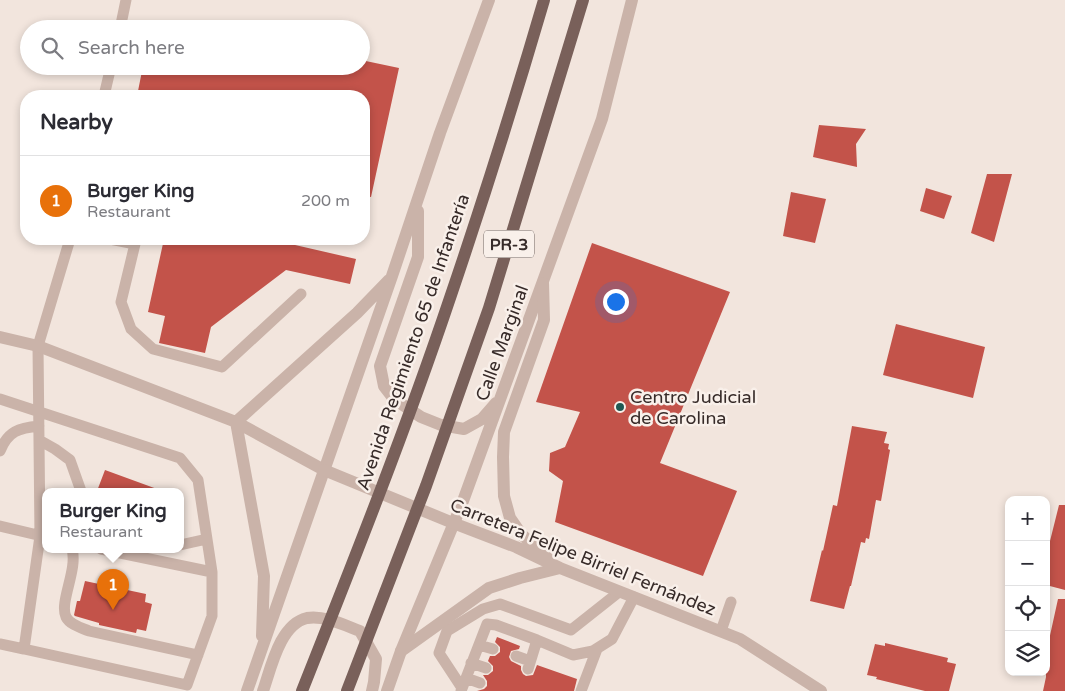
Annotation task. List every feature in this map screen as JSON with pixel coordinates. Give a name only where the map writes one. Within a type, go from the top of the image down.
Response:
[{"type":"main road","name":"Avenida Regimiento 65 de Infantería","points":[[302,691],[388,470],[451,296],[524,70],[544,0]]},
{"type":"main road","name":"PR-3","points":[[347,691],[426,486],[489,308],[583,0]]},
{"type":"street","points":[[247,691],[440,133],[489,0]]},
{"type":"street","name":"Calle Marginal","points":[[386,691],[453,523],[464,501],[602,119],[632,0]]},
{"type":"street","points":[[418,198],[418,257],[380,366],[384,386],[394,399],[420,418],[441,425],[464,429],[482,419],[501,398]]},
{"type":"street","points":[[261,651],[264,576],[236,422],[357,313],[392,276]]},
{"type":"street","points":[[543,283],[544,320],[504,432],[504,496],[510,518],[522,534],[560,568]]},
{"type":"street","name":"Carretera Felipe Birriel Fernández","points":[[0,337],[38,346],[236,422],[324,470],[516,547],[560,568],[740,639],[821,691]]},
{"type":"street","points":[[401,651],[489,588],[560,568]]},
{"type":"street","points":[[263,691],[278,647],[292,625],[308,618],[322,619],[360,631],[376,658],[372,691]]},
{"type":"lane","points":[[122,20],[126,0]]},
{"type":"lane","points":[[105,90],[109,75]]},
{"type":"lane","points":[[42,513],[38,410],[38,346],[68,245]]},
{"type":"lane","points":[[135,245],[121,302],[131,329],[153,349],[222,367],[301,294]]},
{"type":"lane","points":[[0,399],[180,458],[198,480],[212,572],[212,616],[187,685],[0,644]]},
{"type":"lane","points":[[0,451],[5,440],[20,428],[39,426]]},
{"type":"lane","points":[[39,440],[70,460],[80,488]]},
{"type":"lane","points":[[0,526],[42,537]]},
{"type":"lane","points":[[184,544],[207,539]]},
{"type":"lane","points":[[24,649],[42,543]]},
{"type":"lane","points":[[73,553],[75,558],[64,608],[66,618],[73,624],[89,631],[198,655]]},
{"type":"lane","points":[[120,553],[212,572]]},
{"type":"lane","points":[[463,686],[439,653],[447,631],[483,609],[500,604],[571,630],[620,592]]},
{"type":"lane","points":[[463,686],[487,624],[538,640],[572,654],[597,650],[612,639],[634,597]]},
{"type":"lane","points":[[721,631],[731,602]]},
{"type":"lane","points":[[516,656],[529,665],[538,640]]},
{"type":"lane","points":[[479,644],[493,649]]},
{"type":"lane","points":[[581,691],[597,650]]},
{"type":"lane","points":[[472,664],[486,668]]},
{"type":"lane","points":[[463,686],[480,683]]},
{"type":"building","points":[[370,62],[399,68],[371,197],[370,90],[138,90],[141,75],[370,75]]},
{"type":"building","points":[[819,125],[866,129],[856,144],[857,167],[813,157]]},
{"type":"building","points":[[987,174],[1012,174],[994,242],[971,233]]},
{"type":"building","points":[[926,188],[952,196],[944,219],[920,211]]},
{"type":"building","points":[[791,192],[826,199],[815,243],[783,236]]},
{"type":"building","name":"Centro Judicial de Carolina","points":[[592,243],[730,292],[660,463],[737,491],[703,576],[555,522],[563,481],[549,471],[550,453],[565,447],[580,412],[536,402]]},
{"type":"building","points":[[163,245],[295,245],[356,259],[350,284],[286,270],[211,327],[205,353],[159,343],[165,316],[148,312]]},
{"type":"building","points":[[896,324],[985,347],[973,398],[883,375]]},
{"type":"building","points":[[852,426],[887,432],[884,443],[889,444],[888,449],[890,450],[881,501],[876,500],[869,539],[866,538],[865,543],[861,542],[844,609],[810,601],[833,505],[837,506]]},
{"type":"building","points":[[105,470],[154,488],[98,488]]},
{"type":"building","points":[[1059,505],[1065,505],[1065,590],[1050,586],[1050,541]]},
{"type":"building","points":[[85,581],[146,594],[145,602],[152,604],[146,631],[137,629],[136,633],[99,625],[99,623],[75,616],[77,601],[80,601]]},
{"type":"building","points":[[1058,599],[1065,599],[1065,691],[1043,691],[1046,676],[1050,676],[1050,635]]},
{"type":"building","points":[[497,637],[520,646],[519,649],[511,651],[509,657],[511,661],[521,666],[523,674],[526,676],[533,675],[537,665],[577,679],[574,691],[477,691],[487,686],[487,681],[483,675],[488,675],[493,671],[493,666],[488,661],[490,656],[495,656],[500,652],[500,647],[495,642]]},
{"type":"building","points":[[885,643],[948,658],[947,662],[956,664],[949,691],[925,691],[867,675],[875,644],[885,646]]},
{"type":"place","name":"Centro Judicial de Carolina","points":[[620,407]]},
{"type":"place","name":"Burger King","points":[[113,610]]}]
